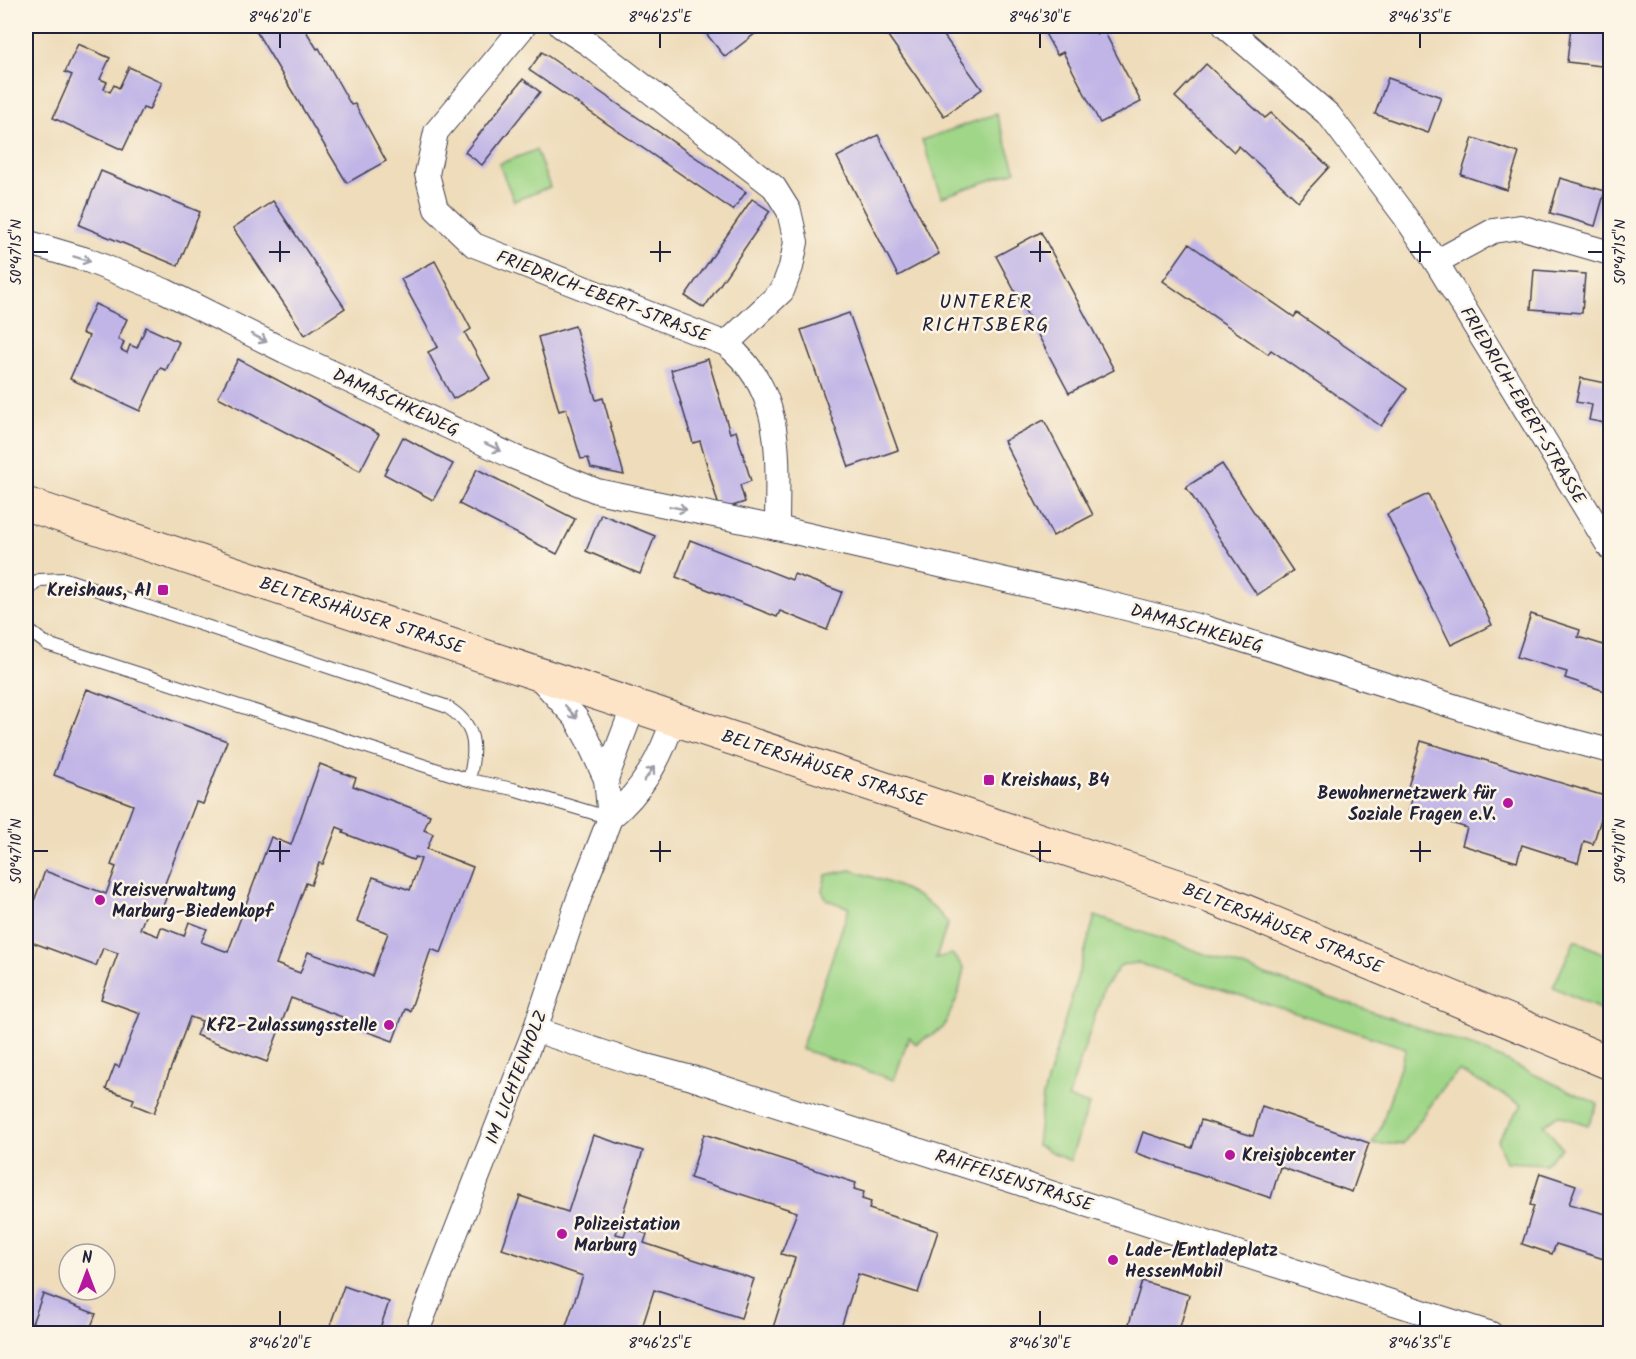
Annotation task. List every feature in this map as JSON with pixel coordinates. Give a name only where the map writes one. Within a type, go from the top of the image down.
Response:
[{"type":"main road","name":"BELTERSHÄUSER STRASSE","points":[[26,504],[531,669],[1211,897],[1611,1063]]},
{"type":"street","name":"FRIEDRICH-EBERT-STRASSE","points":[[524,26],[436,132],[427,174],[436,209],[474,245],[726,344],[782,291],[796,242],[789,211],[774,187],[590,44],[561,26]]},
{"type":"street","name":"FRIEDRICH-EBERT-STRASSE","points":[[1225,26],[1329,115],[1436,262],[1611,548]]},
{"type":"street","points":[[1436,262],[1492,231],[1520,227],[1611,253]]},
{"type":"street","name":"DAMASCHKEWEG","points":[[26,242],[87,260],[165,291],[295,356],[514,457],[597,491],[777,528],[1094,600],[1205,628],[1526,729],[1611,751]]},
{"type":"street","points":[[726,344],[746,360],[760,383],[773,415],[777,448],[777,528]]},
{"type":"street","name":"IM LICHTENHOLZ","points":[[416,1334],[535,1030],[579,898],[610,818],[606,779],[576,718],[531,669]]},
{"type":"street","name":"IM LICHTENHOLZ","points":[[606,779],[634,705]]},
{"type":"street","name":"IM LICHTENHOLZ","points":[[610,818],[630,801],[658,760],[674,718]]},
{"type":"street","name":"RAIFFEISENSTRASSE","points":[[535,1030],[692,1078],[1491,1334]]},
{"type":"lane","points":[[26,592],[39,580],[64,579],[445,706],[460,715],[471,728],[473,762],[469,780]]},
{"type":"lane","points":[[26,625],[28,630],[47,644],[469,780],[513,789],[610,818]]},
{"type":"green space","points":[[996,114],[1016,171],[942,197],[922,140]]},
{"type":"green space","points":[[536,150],[550,187],[514,201],[499,164]]},
{"type":"green space","points":[[851,870],[904,889],[938,912],[948,923],[936,958],[952,954],[964,968],[958,996],[943,1028],[916,1044],[909,1037],[894,1080],[801,1049],[849,908],[827,900],[822,891],[826,875]]},
{"type":"green space","points":[[1095,916],[1480,1049],[1598,1104],[1588,1125],[1558,1115],[1544,1125],[1562,1148],[1545,1164],[1506,1162],[1497,1140],[1522,1105],[1459,1071],[1445,1085],[1403,1144],[1372,1144],[1381,1127],[1406,1048],[1138,963],[1121,965],[1104,988],[1068,1098],[1089,1105],[1070,1161],[1037,1145],[1043,1096]]},
{"type":"green space","points":[[1575,940],[1610,957],[1610,1014],[1553,987]]},
{"type":"building","points":[[253,26],[303,26],[317,49],[319,48],[351,105],[355,104],[386,161],[347,183]]},
{"type":"building","points":[[444,26],[467,26],[448,34]]},
{"type":"building","points":[[700,26],[759,26],[761,29],[725,57]]},
{"type":"building","points":[[881,26],[937,26],[982,89],[944,116]]},
{"type":"building","points":[[1041,26],[1092,26],[1097,34],[1104,31],[1141,102],[1100,123],[1063,52],[1057,55]]},
{"type":"building","points":[[1571,26],[1610,26],[1610,67],[1567,62]]},
{"type":"building","points":[[78,44],[110,58],[100,79],[107,82],[104,89],[110,92],[114,85],[119,88],[129,67],[162,82],[149,110],[143,108],[123,150],[53,118],[72,75],[65,72]]},
{"type":"building","points":[[542,52],[746,192],[733,210],[529,70]]},
{"type":"building","points":[[1206,64],[1265,118],[1271,113],[1329,167],[1298,201],[1239,146],[1234,152],[1175,97]]},
{"type":"building","points":[[1388,78],[1441,97],[1428,133],[1375,114]]},
{"type":"building","points":[[523,79],[540,92],[482,165],[465,152]]},
{"type":"building","points":[[26,130],[33,133],[26,152]]},
{"type":"building","points":[[878,135],[939,254],[898,276],[837,157]]},
{"type":"building","points":[[1473,138],[1519,153],[1507,190],[1461,175]]},
{"type":"building","points":[[101,171],[200,212],[178,266],[79,225]]},
{"type":"building","points":[[1560,178],[1605,191],[1595,226],[1550,213]]},
{"type":"building","points":[[752,199],[770,211],[704,308],[685,296]]},
{"type":"building","points":[[273,201],[345,308],[305,335],[233,228]]},
{"type":"building","points":[[1041,232],[1114,370],[1069,393],[996,256]]},
{"type":"building","points":[[1189,244],[1294,317],[1297,313],[1407,389],[1381,426],[1271,350],[1268,354],[1163,281]]},
{"type":"building","points":[[435,261],[471,329],[465,333],[490,379],[453,399],[428,352],[438,347],[401,279]]},
{"type":"building","points":[[1534,270],[1585,274],[1582,313],[1531,309]]},
{"type":"building","points":[[95,304],[127,319],[118,339],[124,342],[121,350],[127,353],[130,345],[137,348],[146,327],[179,342],[166,370],[160,368],[140,411],[70,379],[89,336],[82,333]]},
{"type":"building","points":[[849,313],[898,450],[849,467],[801,330]]},
{"type":"building","points":[[575,326],[596,400],[603,398],[624,475],[591,468],[588,458],[581,459],[566,409],[559,411],[538,337]]},
{"type":"building","points":[[238,359],[379,434],[360,471],[218,397]]},
{"type":"building","points":[[708,359],[730,433],[736,431],[751,481],[740,485],[745,502],[720,510],[700,441],[693,443],[671,370]]},
{"type":"building","points":[[1581,378],[1606,383],[1604,390],[1610,391],[1610,424],[1589,420],[1592,405],[1576,402]]},
{"type":"building","points":[[1044,420],[1093,515],[1053,536],[1004,441]]},
{"type":"building","points":[[403,437],[453,464],[433,500],[384,474]]},
{"type":"building","points":[[1222,464],[1293,571],[1257,595],[1186,487]]},
{"type":"building","points":[[477,469],[575,519],[557,554],[459,504]]},
{"type":"building","points":[[1428,494],[1492,625],[1451,645],[1387,514]]},
{"type":"building","points":[[601,514],[655,536],[640,574],[586,551]]},
{"type":"building","points":[[690,540],[792,580],[794,574],[842,592],[827,630],[780,611],[777,617],[676,577]]},
{"type":"building","points":[[1531,614],[1580,630],[1578,637],[1610,647],[1608,692],[1565,678],[1567,672],[1517,657]]},
{"type":"building","name":"Kreisverwaltung Marburg-Biedenkopf","points":[[87,689],[227,741],[203,804],[196,802],[164,886],[170,888],[161,911],[149,906],[140,929],[158,936],[161,927],[184,936],[189,922],[207,929],[201,942],[228,952],[271,837],[291,845],[320,764],[356,778],[353,786],[430,815],[424,830],[433,834],[427,849],[473,867],[441,953],[431,949],[410,1011],[405,1009],[393,1041],[360,1029],[361,1024],[291,998],[267,1062],[196,1035],[202,1021],[190,1017],[154,1113],[132,1104],[134,1099],[106,1089],[115,1065],[119,1067],[140,1013],[101,999],[118,953],[103,948],[96,966],[26,940],[26,923],[45,871],[106,894],[116,867],[111,865],[133,805],[54,775]],"holes":[[[337,827],[344,830],[343,833],[413,860],[415,857],[421,859],[410,890],[373,877],[357,921],[388,933],[372,976],[308,952],[300,973],[276,964],[306,883],[311,885],[319,863],[323,864]]]},
{"type":"building","name":"Bewohnernetzwerk für Soziale Fragen e.V.","points":[[1421,741],[1608,797],[1593,844],[1584,841],[1578,863],[1522,845],[1517,862],[1462,845],[1467,828],[1409,810],[1415,789],[1408,787]]},
{"type":"building","points":[[1262,1106],[1369,1143],[1352,1192],[1280,1167],[1271,1198],[1136,1153],[1143,1132],[1192,1148],[1201,1120],[1253,1136]]},
{"type":"building","points":[[704,1134],[856,1183],[854,1189],[864,1192],[862,1199],[871,1202],[869,1209],[938,1231],[918,1293],[858,1274],[839,1334],[771,1334],[795,1258],[781,1254],[797,1212],[690,1178]]},
{"type":"building","name":"Polizeistation Marburg","points":[[593,1135],[643,1151],[616,1234],[624,1236],[627,1227],[647,1234],[644,1243],[754,1279],[741,1318],[654,1290],[640,1334],[579,1334],[565,1329],[583,1276],[502,1249],[520,1196],[568,1212]]},
{"type":"building","points":[[1540,1173],[1576,1185],[1569,1204],[1610,1215],[1610,1239],[1604,1259],[1556,1244],[1552,1254],[1522,1244],[1534,1206],[1530,1205]]},
{"type":"building","points":[[1142,1281],[1189,1295],[1178,1334],[1126,1334]]},
{"type":"building","points":[[344,1286],[389,1302],[378,1334],[327,1334]]},
{"type":"building","points":[[43,1294],[57,1299],[57,1302],[64,1302],[96,1314],[88,1334],[28,1334]]},
{"type":"building","points":[[1086,1325],[1112,1333],[1112,1334],[1083,1334]]},
{"type":"place","name":"Kreishaus, A1","points":[[163,590]]},
{"type":"place","name":"Kreishaus, B4","points":[[989,780]]},
{"type":"place","name":"Bewohnernetzwerk für Soziale Fragen e.V.","points":[[1508,803]]},
{"type":"place","name":"Kreisverwaltung Marburg-Biedenkopf","points":[[100,900]]},
{"type":"place","name":"KfZ-Zulassungsstelle","points":[[389,1025]]},
{"type":"place","name":"Kreisjobcenter","points":[[1230,1155]]},
{"type":"place","name":"Polizeistation Marburg","points":[[562,1234]]},
{"type":"place","name":"Lade-/Entladeplatz HessenMobil","points":[[1113,1260]]},
{"type":"district","name":"UNTERER RICHTSBERG","points":[[986,312]]}]
